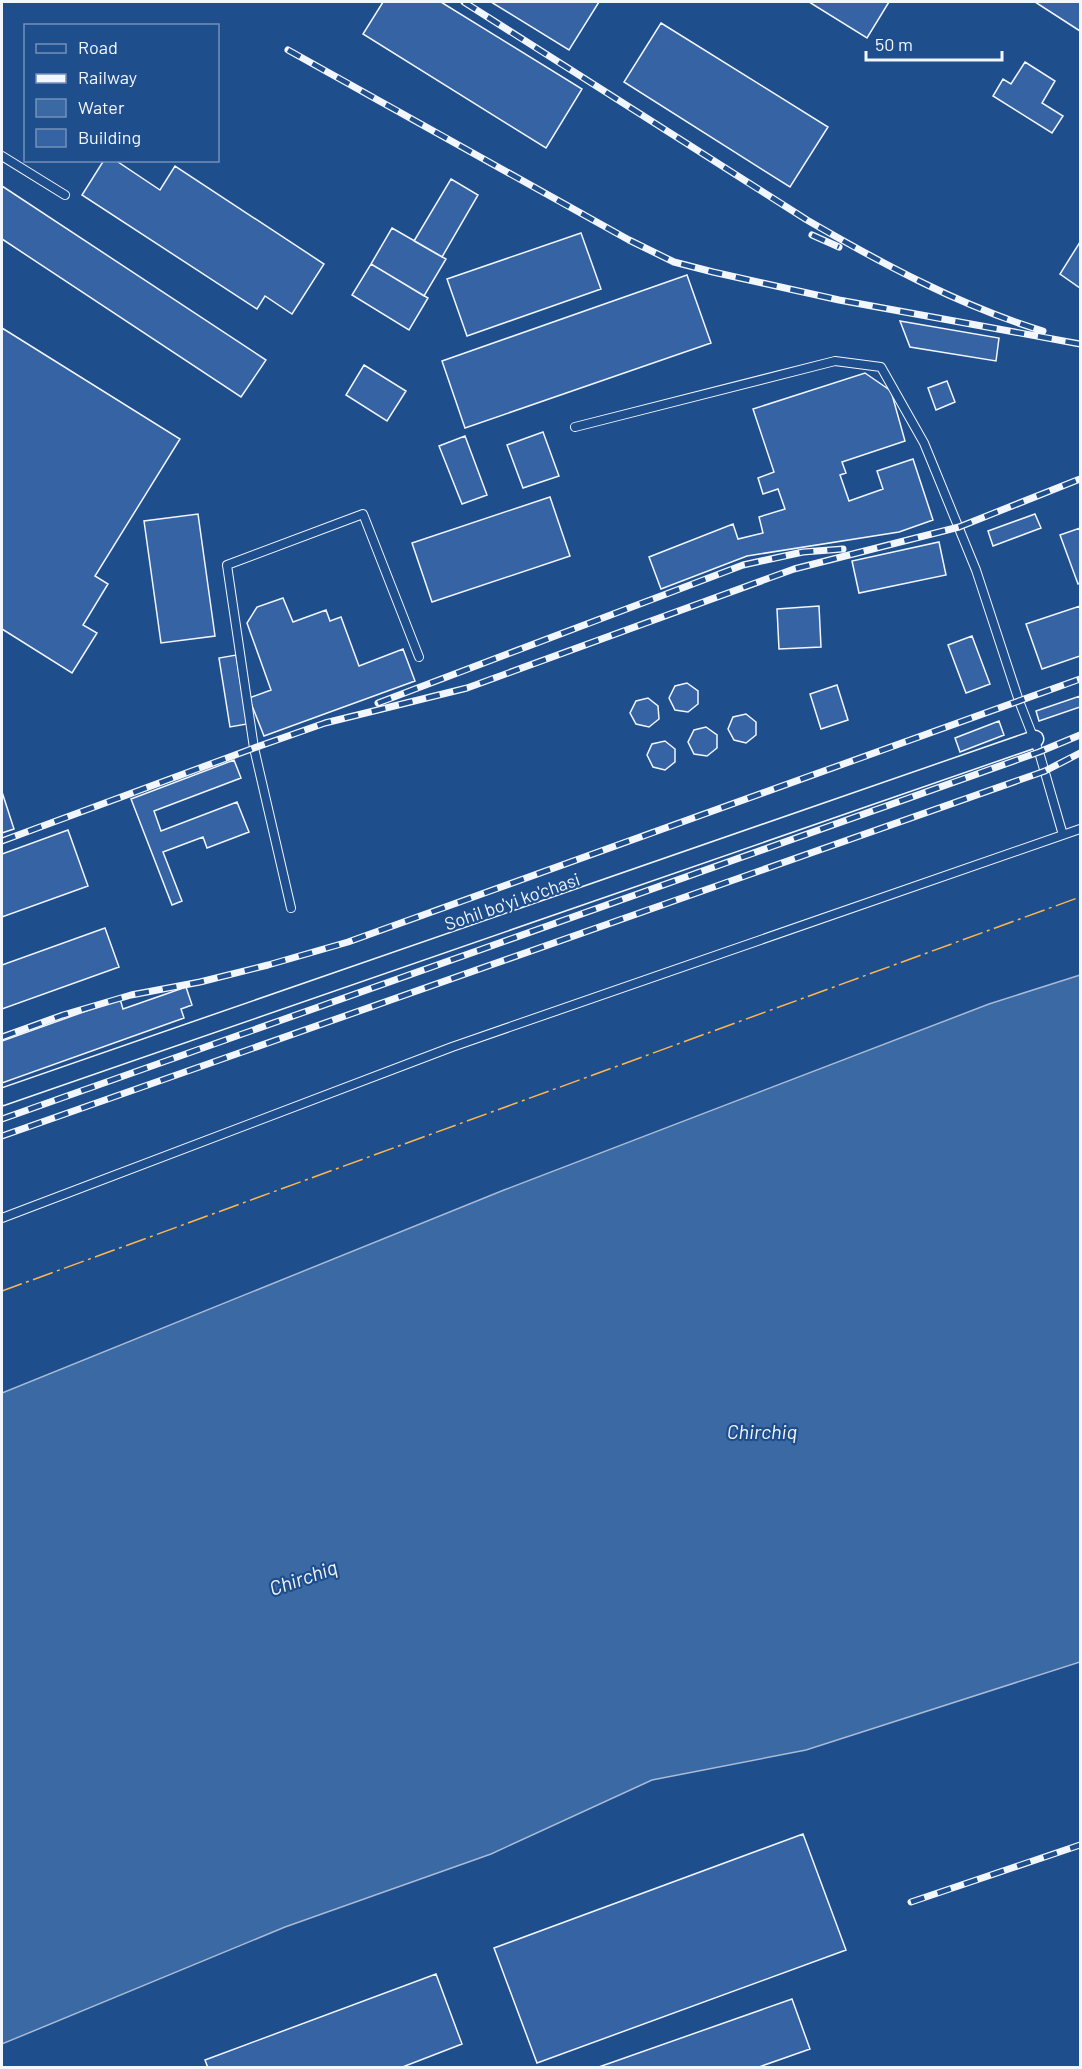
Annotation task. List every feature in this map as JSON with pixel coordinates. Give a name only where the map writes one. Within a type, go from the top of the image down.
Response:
[{"type":"street","name":"Sohil bo'yi ko'chasi","points":[[2,1097],[144,1050],[1035,740]]},
{"type":"lane","points":[[2,156],[65,195]]},
{"type":"lane","points":[[575,426],[835,361],[881,367],[924,443],[976,570],[1035,740],[1063,835]]},
{"type":"lane","points":[[291,908],[254,748],[226,565],[363,514],[419,657]]},
{"type":"lane","points":[[2,1218],[452,1047],[1080,829]]},
{"type":"water","name":"Chirchiq","points":[[1080,975],[1080,1662],[806,1750],[652,1780],[491,1854],[285,1927],[2,2044],[2,1393],[504,1190],[989,1004]]},
{"type":"building","points":[[383,2],[441,2],[582,89],[546,148],[363,34]]},
{"type":"building","points":[[491,2],[599,2],[569,50]]},
{"type":"building","points":[[809,2],[889,2],[867,38]]},
{"type":"building","points":[[1035,2],[1080,2],[1080,31]]},
{"type":"building","points":[[661,23],[828,127],[790,187],[624,82]]},
{"type":"building","points":[[1025,62],[1055,81],[1042,103],[1063,116],[1052,133],[993,96],[1003,79],[1011,84]]},
{"type":"building","points":[[103,162],[118,162],[160,190],[175,166],[324,264],[292,314],[265,296],[257,309],[82,195]]},
{"type":"building","points":[[451,179],[478,195],[442,257],[414,241]]},
{"type":"building","points":[[2,186],[266,360],[241,397],[2,239]]},
{"type":"building","points":[[392,228],[446,259],[424,296],[371,264]]},
{"type":"building","points":[[581,233],[601,289],[467,336],[447,279]]},
{"type":"building","points":[[1080,242],[1080,288],[1060,274]]},
{"type":"building","points":[[371,264],[428,298],[409,330],[352,295]]},
{"type":"building","points":[[687,275],[711,343],[465,428],[442,361]]},
{"type":"building","points":[[900,321],[999,338],[996,361],[910,347]]},
{"type":"building","points":[[2,328],[180,439],[95,576],[108,584],[83,625],[97,633],[72,673],[2,629]]},
{"type":"building","points":[[364,365],[406,391],[387,421],[346,395]]},
{"type":"building","points":[[865,373],[891,391],[905,441],[842,462],[846,473],[840,475],[849,501],[883,489],[877,471],[913,459],[933,520],[899,532],[747,556],[661,589],[649,557],[733,524],[738,539],[763,533],[759,517],[785,509],[778,489],[763,494],[758,478],[774,472],[753,409]]},
{"type":"building","points":[[947,381],[955,402],[936,410],[928,388]]},
{"type":"building","points":[[543,432],[559,476],[523,488],[507,445]]},
{"type":"building","points":[[465,436],[487,495],[462,504],[439,446]]},
{"type":"building","points":[[550,497],[570,556],[432,602],[412,543]]},
{"type":"building","points":[[198,514],[215,636],[161,643],[144,521]]},
{"type":"building","points":[[1035,514],[1041,528],[993,546],[988,531]]},
{"type":"building","points":[[1080,528],[1080,583],[1078,584],[1060,535]]},
{"type":"building","points":[[939,542],[946,575],[859,593],[852,561]]},
{"type":"building","points":[[283,598],[293,622],[326,610],[330,621],[341,617],[359,666],[403,649],[415,681],[264,736],[249,698],[271,690],[247,623],[257,607]]},
{"type":"building","points":[[819,606],[821,647],[779,649],[777,609]]},
{"type":"building","points":[[1080,606],[1080,656],[1042,669],[1026,624]]},
{"type":"building","points":[[972,636],[990,684],[966,693],[948,645]]},
{"type":"building","points":[[236,655],[247,724],[230,727],[219,658]]},
{"type":"building","points":[[687,683],[698,691],[698,704],[688,712],[675,710],[669,698],[675,686]]},
{"type":"building","points":[[837,685],[848,720],[821,729],[810,694]]},
{"type":"building","points":[[1080,696],[1080,707],[1039,721],[1036,711]]},
{"type":"building","points":[[648,698],[658,706],[659,719],[649,727],[636,724],[630,713],[636,701]]},
{"type":"building","points":[[746,714],[756,722],[756,735],[746,743],[734,740],[728,729],[733,717]]},
{"type":"building","points":[[999,721],[1004,735],[960,752],[955,738]]},
{"type":"building","points":[[706,727],[717,735],[717,748],[707,756],[694,754],[688,742],[694,730]]},
{"type":"building","points":[[665,741],[675,749],[675,762],[665,770],[653,767],[647,755],[652,744]]},
{"type":"building","points":[[234,760],[241,778],[154,811],[161,831],[237,802],[249,832],[207,848],[203,837],[163,852],[182,901],[172,905],[131,799]]},
{"type":"building","points":[[2,792],[14,829],[2,833]]},
{"type":"building","points":[[68,830],[88,886],[2,917],[2,854]]},
{"type":"building","points":[[105,928],[119,967],[2,1009],[2,965]]},
{"type":"building","points":[[186,987],[192,1005],[181,1009],[184,1018],[2,1083],[2,1041],[120,999],[123,1009]]},
{"type":"building","points":[[803,1834],[846,1950],[537,2063],[494,1948]]},
{"type":"building","points":[[436,1974],[462,2044],[400,2068],[208,2068],[205,2060]]},
{"type":"building","points":[[792,1999],[810,2049],[756,2068],[596,2068]]},
{"type":"railway","points":[[464,2],[835,236],[951,296],[1043,331]]},
{"type":"railway","points":[[288,50],[629,240],[674,262],[839,300],[1080,344]]},
{"type":"railway","points":[[812,235],[839,247]]},
{"type":"railway","points":[[2,841],[325,723],[467,688],[794,569],[959,527],[1080,479]]},
{"type":"railway","points":[[378,703],[743,565],[803,552],[843,549]]},
{"type":"railway","points":[[2,1037],[63,1015],[131,995],[200,982],[348,942],[1080,679]]},
{"type":"railway","points":[[2,1119],[1039,752],[1080,735]]},
{"type":"railway","points":[[2,1136],[1045,771],[1080,753]]},
{"type":"railway","points":[[911,1902],[1080,1845]]},
{"type":"power","points":[[2,1291],[1080,897]]}]
